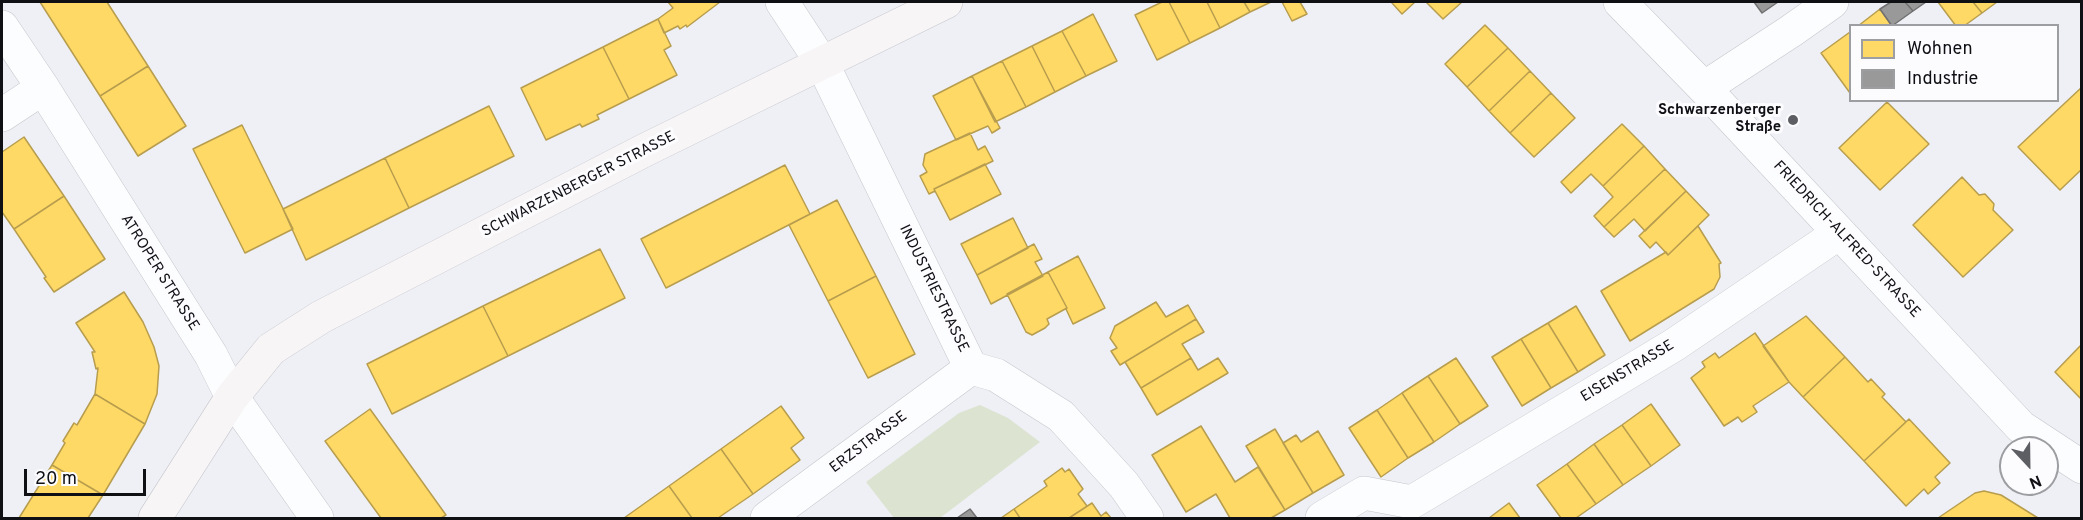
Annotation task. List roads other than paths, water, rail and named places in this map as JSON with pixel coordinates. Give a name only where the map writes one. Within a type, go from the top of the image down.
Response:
[{"type":"main road","name":"SCHWARZENBERGER STRASSE","points":[[155,519],[232,397],[271,349],[321,317],[645,150],[946,2]]},
{"type":"street","name":"INDUSTRIESTRASSE","points":[[782,2],[822,63],[971,368],[996,375],[1061,416],[1124,485],[1147,519]]},
{"type":"street","name":"FRIEDRICH-ALFRED-STRASSE","points":[[1620,2],[1704,88],[2021,428],[2082,467]]},
{"type":"street","points":[[1704,88],[1791,32],[1832,2]]},
{"type":"street","name":"ATROPER STRASSE","points":[[2,27],[211,355],[232,397],[316,519]]},
{"type":"street","points":[[2,115],[43,88]]},
{"type":"street","name":"EISENSTRASSE","points":[[1322,519],[1364,493],[1411,510],[1674,345],[1839,233]]},
{"type":"street","name":"ERZSTRASSE","points":[[768,519],[971,368]]},
{"type":"place","name":"Schwarzenberger Straße","points":[[1793,120]]}]
